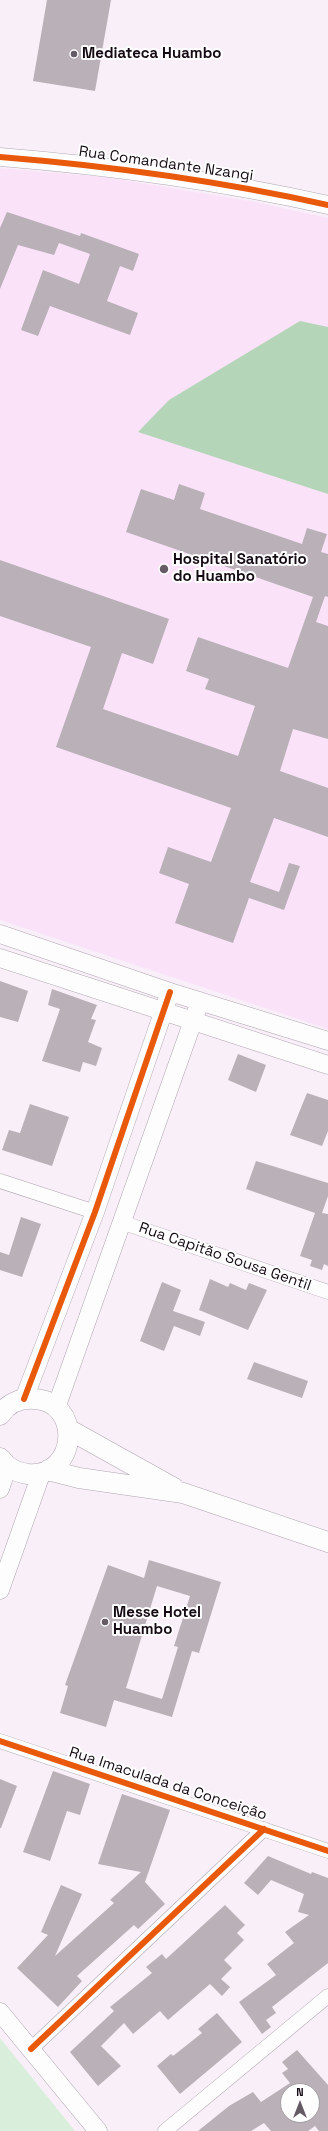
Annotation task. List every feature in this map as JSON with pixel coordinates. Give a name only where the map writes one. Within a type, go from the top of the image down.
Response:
[{"type":"main road","points":[[9,1405],[36,1399],[46,1402],[56,1408],[66,1421],[69,1439],[63,1457],[44,1472]]},
{"type":"main road","points":[[68,1429],[183,1493],[328,1542]]},
{"type":"main road","points":[[4,1463],[22,1473],[44,1472],[183,1493]]},
{"type":"street","name":"Rua Comandante Nzangi","points":[[0,157],[72,163],[205,180],[328,204]]},
{"type":"street","points":[[0,934],[170,992],[328,1041]]},
{"type":"street","points":[[0,958],[192,1022],[328,1065]]},
{"type":"street","points":[[9,1405],[95,1212],[170,992]]},
{"type":"street","points":[[56,1408],[200,1001]]},
{"type":"street","points":[[0,1181],[95,1212]]},
{"type":"street","name":"Rua Capitão Sousa Gentil","points":[[122,1222],[328,1292]]},
{"type":"street","points":[[0,1489],[4,1463]]},
{"type":"street","points":[[0,1590],[44,1472]]},
{"type":"street","name":"Rua Imaculada da Conceição","points":[[0,1741],[264,1829],[328,1852]]},
{"type":"street","points":[[31,2049],[264,1829]]},
{"type":"street","points":[[165,2131],[328,1996]]},
{"type":"street","points":[[0,2012],[98,2131]]},
{"type":"shaded area","name":"Hospital Sanatório do Huambo","points":[[0,168],[105,177],[256,202],[328,218],[328,1029],[0,920]]},
{"type":"green space","points":[[300,321],[328,327],[328,494],[138,432],[169,400]]},
{"type":"green space","points":[[0,2038],[75,2131],[0,2131]]},
{"type":"building","points":[[47,0],[111,0],[95,91],[33,81]]},
{"type":"building","points":[[7,212],[80,236],[81,233],[139,254],[133,271],[120,266],[107,301],[138,313],[130,335],[50,306],[38,336],[21,330],[43,270],[79,284],[90,254],[59,243],[54,255],[18,245],[0,289],[0,228]]},
{"type":"building","points":[[179,484],[205,493],[200,509],[302,544],[307,528],[327,534],[321,552],[328,554],[328,597],[325,596],[316,622],[328,626],[328,739],[293,729],[280,771],[328,788],[328,837],[274,818],[250,882],[279,892],[289,863],[300,866],[284,910],[249,898],[233,943],[175,923],[189,884],[159,873],[168,847],[211,862],[231,808],[56,747],[91,647],[0,616],[0,560],[169,619],[153,664],[122,653],[103,709],[238,756],[255,706],[205,689],[209,679],[186,671],[198,637],[288,668],[313,597],[126,532],[141,489],[174,500]]},
{"type":"building","points":[[0,981],[28,991],[18,1022],[0,1017]]},
{"type":"building","points":[[52,989],[97,1005],[91,1019],[96,1020],[88,1042],[102,1048],[96,1066],[83,1062],[80,1072],[42,1061],[60,1009],[48,1005]]},
{"type":"building","points":[[238,1054],[266,1065],[256,1092],[228,1080]]},
{"type":"building","points":[[307,1093],[328,1100],[328,1131],[322,1146],[290,1135]]},
{"type":"building","points":[[30,1104],[69,1117],[52,1166],[2,1150],[9,1130],[20,1133]]},
{"type":"building","points":[[256,1161],[328,1183],[328,1196],[322,1213],[328,1214],[328,1266],[324,1264],[322,1270],[310,1266],[312,1260],[300,1256],[315,1213],[246,1189]]},
{"type":"building","points":[[21,1217],[41,1224],[22,1277],[0,1270],[0,1252],[9,1255]]},
{"type":"building","points":[[210,1279],[228,1287],[230,1283],[246,1290],[249,1283],[267,1290],[248,1330],[199,1310]]},
{"type":"building","points":[[162,1282],[181,1290],[173,1311],[205,1322],[200,1336],[174,1326],[164,1351],[140,1341]]},
{"type":"building","points":[[254,1362],[308,1381],[302,1398],[247,1379]]},
{"type":"building","points":[[149,1560],[221,1582],[199,1653],[192,1651],[172,1717],[114,1700],[106,1727],[60,1713],[68,1686],[65,1685],[108,1565],[144,1578]],"holes":[[[157,1586],[190,1596],[174,1646],[178,1647],[162,1699],[126,1688]]]},
{"type":"building","points":[[53,1771],[90,1784],[80,1815],[67,1811],[50,1861],[23,1852]]},
{"type":"building","points":[[0,1779],[17,1786],[1,1828],[0,1828]]},
{"type":"building","points":[[122,1794],[170,1810],[145,1882],[165,1904],[138,1929],[134,1925],[77,1976],[82,1981],[58,2007],[17,1968],[48,1935],[41,1932],[61,1885],[82,1894],[55,1956],[114,1903],[110,1900],[141,1872],[98,1864]]},
{"type":"building","points":[[268,1856],[311,1874],[312,1872],[328,1878],[328,1963],[272,2007],[276,2013],[266,2020],[271,2027],[262,2034],[239,2002],[276,1975],[267,1964],[294,1943],[285,1932],[309,1915],[298,1912],[304,1894],[271,1880],[258,1895],[244,1883]]},
{"type":"building","points":[[225,1905],[245,1925],[237,1933],[244,1940],[224,1960],[232,1968],[221,1979],[230,1987],[222,1996],[210,1984],[168,2020],[160,2011],[133,2034],[124,2023],[101,2046],[121,2066],[98,2086],[70,2052],[114,2011],[110,2007],[152,1973],[146,1967],[162,1954],[166,1959]]},
{"type":"building","points":[[217,2013],[242,2042],[180,2094],[157,2066],[171,2054],[173,2056],[202,2033],[198,2029]]},
{"type":"building","points":[[297,2050],[328,2085],[328,2131],[319,2131],[315,2126],[308,2131],[271,2131],[264,2123],[251,2131],[198,2131],[229,2106],[253,2092],[261,2102],[280,2090],[280,2123],[320,2123],[320,2083],[290,2083],[282,2073],[288,2069],[282,2062]]},
{"type":"cycle path","points":[[0,157],[165,175],[287,196],[328,205]]},
{"type":"cycle path","points":[[24,1399],[95,1212],[170,992]]},
{"type":"cycle path","points":[[0,1741],[328,1851]]},
{"type":"cycle path","points":[[31,2049],[264,1829]]},
{"type":"place","name":"Mediateca Huambo","points":[[74,54]]},
{"type":"place","name":"Hospital Sanatório do Huambo","points":[[164,569]]},
{"type":"place","name":"Messe Hotel Huambo","points":[[105,1622]]}]
